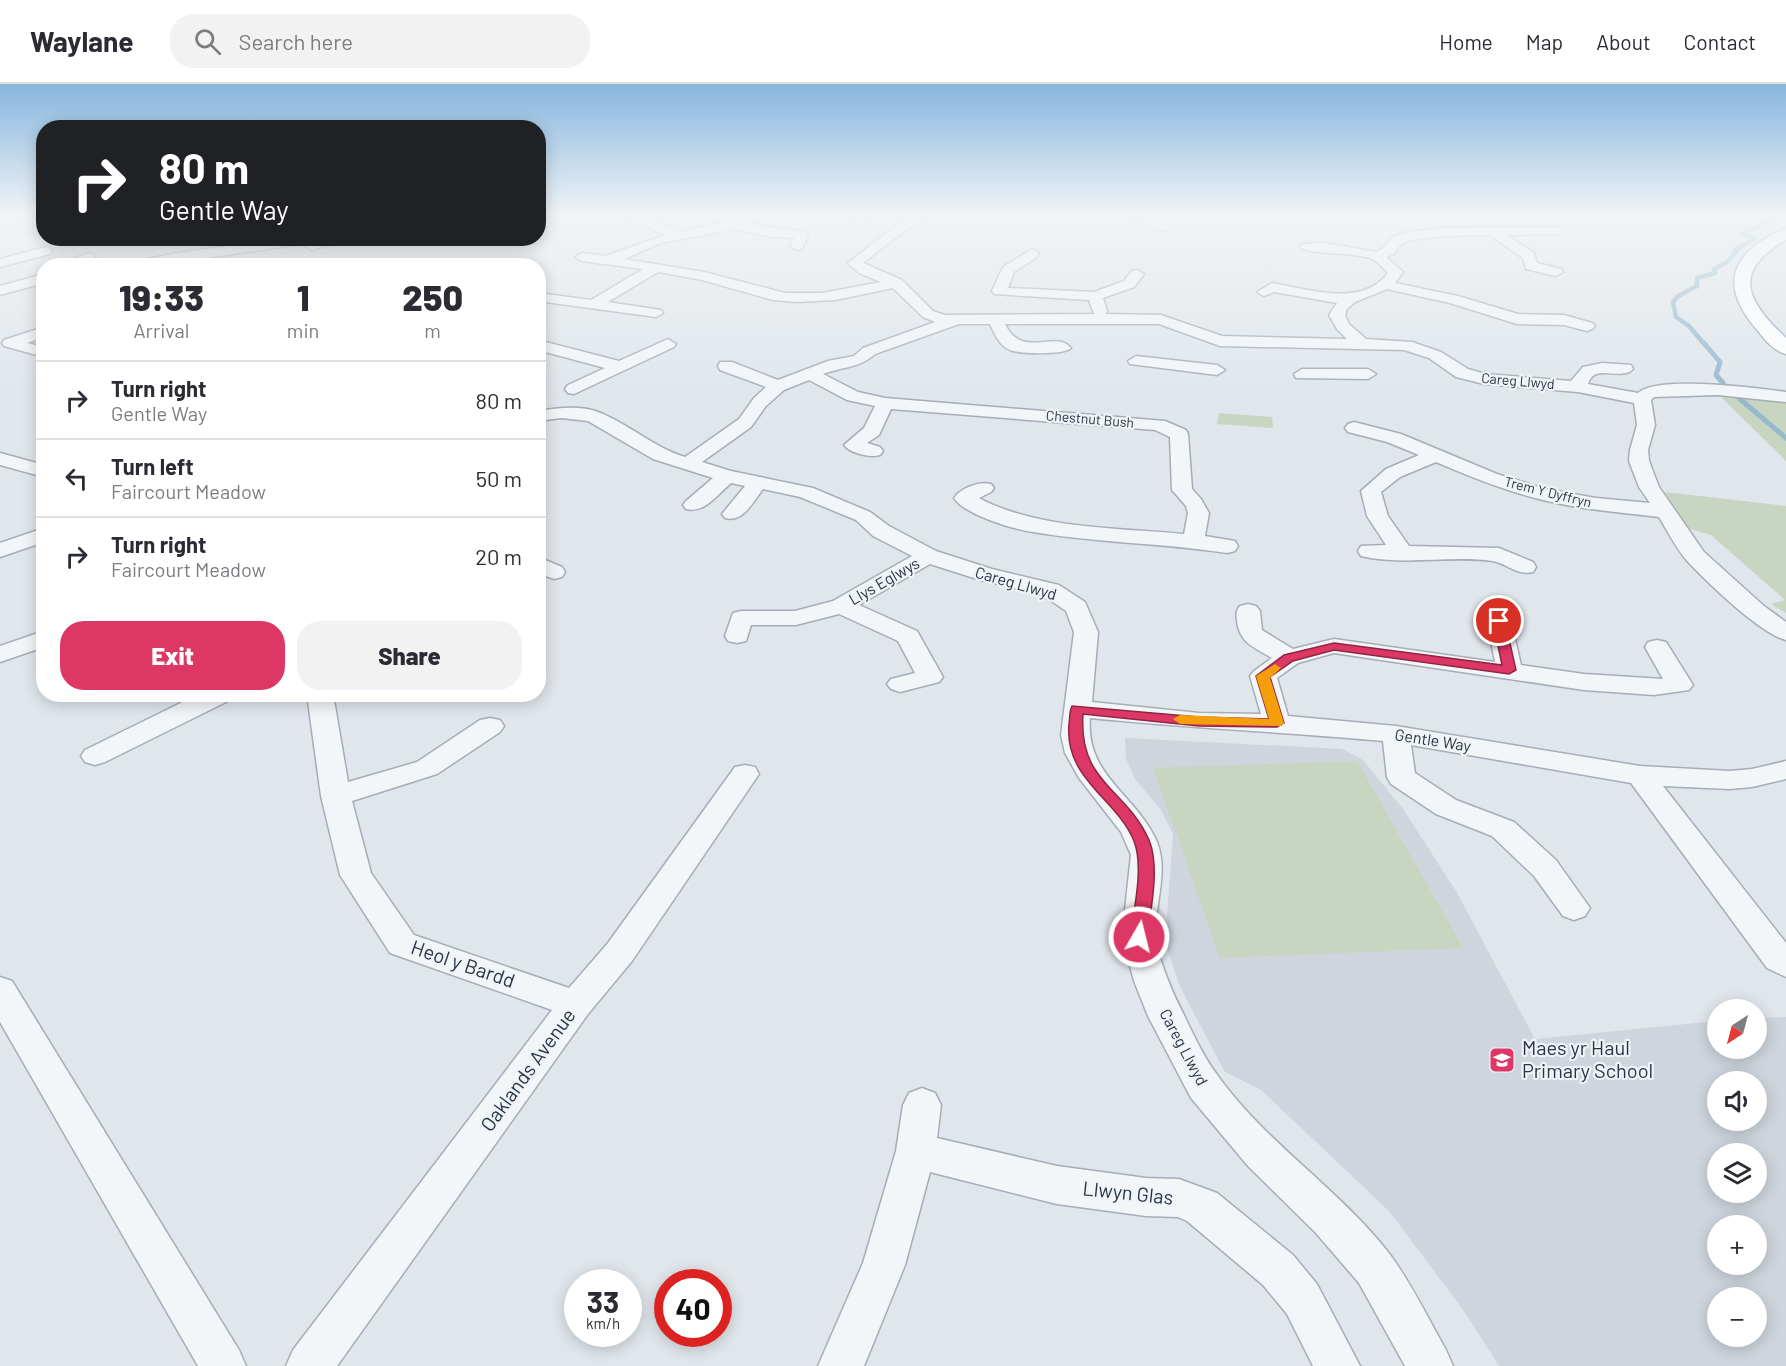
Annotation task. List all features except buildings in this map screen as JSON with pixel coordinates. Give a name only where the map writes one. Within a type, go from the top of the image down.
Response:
[{"type":"main road","points":[[1741,277],[1741,291],[1746,305],[1765,330],[1786,348]]},
{"type":"street","points":[[593,305],[639,277]]},
{"type":"street","points":[[705,277],[770,295],[795,298],[836,295],[897,283]]},
{"type":"street","name":"Careg Llwyd","points":[[881,277],[897,283],[911,293],[928,314],[954,321],[1102,318],[1161,320],[1220,341],[1392,344],[1419,348],[1435,355],[1462,373],[1484,380],[1579,381],[1642,399]]},
{"type":"street","points":[[1005,277],[999,291],[1018,294],[1062,292],[1095,296],[1129,284],[1135,277]]},
{"type":"street","points":[[1360,343],[1342,326],[1337,315],[1339,308],[1347,300],[1386,285],[1392,277]]},
{"type":"street","points":[[0,291],[36,278]]},
{"type":"street","points":[[1386,285],[1452,299],[1517,319],[1565,317],[1587,326]]},
{"type":"street","points":[[1264,292],[1272,287],[1347,300]]},
{"type":"street","points":[[1095,296],[1102,318]]},
{"type":"street","points":[[546,298],[656,314]]},
{"type":"street","points":[[687,464],[746,423],[760,402],[778,386],[834,364],[859,360],[869,351],[954,321]]},
{"type":"street","points":[[996,321],[1004,338],[1015,346],[1063,348]]},
{"type":"street","points":[[5,342],[36,334]]},
{"type":"street","points":[[1136,361],[1216,376],[1216,354],[1220,341]]},
{"type":"street","points":[[5,342],[36,350]]},
{"type":"street","points":[[1309,343],[1334,374]]},
{"type":"street","points":[[574,389],[668,344]]},
{"type":"street","points":[[546,347],[621,367]]},
{"type":"street","points":[[726,366],[778,386]]},
{"type":"street","points":[[1493,367],[1579,381],[1591,369],[1632,369]]},
{"type":"street","name":"Chestnut Bush","points":[[810,374],[854,396],[885,403],[1159,425],[1172,429],[1179,434],[1182,490],[1197,503],[1200,516],[1193,541]]},
{"type":"street","points":[[1302,374],[1368,374]]},
{"type":"street","points":[[738,392],[759,379]]},
{"type":"street","points":[[1751,392],[1786,388]]},
{"type":"street","points":[[1786,397],[1751,392],[1662,390],[1649,392],[1642,399],[1647,417],[1639,450],[1639,461],[1649,488],[1696,557],[1756,612],[1786,633]]},
{"type":"street","points":[[853,446],[872,431],[885,403]]},
{"type":"street","name":"Careg Llwyd","points":[[546,415],[561,413],[592,416],[644,448],[687,464],[727,476],[806,492],[863,516],[881,531],[928,556],[985,574],[1051,590],[1077,607],[1086,632],[1075,735],[1079,753],[1093,778],[1132,825],[1141,840],[1146,855],[1139,937],[1151,981],[1171,1026],[1204,1087],[1222,1109],[1263,1153],[1330,1218],[1374,1268],[1430,1366]]},
{"type":"street","name":"Trem Y Dyffryn","points":[[1354,428],[1395,438],[1490,478],[1542,494],[1596,504],[1663,511]]},
{"type":"street","points":[[834,440],[873,451]]},
{"type":"street","points":[[1401,551],[1381,526],[1373,509],[1371,490],[1381,480],[1401,468],[1436,456]]},
{"type":"street","points":[[3,462],[36,469]]},
{"type":"street","points":[[693,505],[727,476]]},
{"type":"street","points":[[732,514],[759,482]]},
{"type":"street","points":[[943,508],[984,488]]},
{"type":"street","points":[[964,498],[991,513],[1033,526],[1227,546]]},
{"type":"street","points":[[0,550],[36,537]]},
{"type":"street","points":[[1369,551],[1502,549],[1525,567]]},
{"type":"street","name":"Llys Eglwys","points":[[737,636],[741,618],[795,618],[841,606],[928,556]]},
{"type":"street","name":"Llys Eglwys","points":[[841,606],[908,636],[930,677],[900,684]]},
{"type":"street","points":[[1248,611],[1250,633],[1289,658]]},
{"type":"street","points":[[1499,621],[1509,670]]},
{"type":"street","points":[[0,655],[36,641]]},
{"type":"street","points":[[1277,723],[1263,676],[1289,658],[1334,646],[1584,682],[1654,687],[1680,685],[1657,647]]},
{"type":"street","points":[[95,756],[205,702]]},
{"type":"street","name":"Heol y Bardd","points":[[321,702],[336,796],[356,875],[402,944],[576,1004]]},
{"type":"street","name":"Gentle Way","points":[[1077,709],[1199,721],[1277,723],[1396,734],[1640,775],[1730,780],[1752,778],[1786,770]]},
{"type":"street","points":[[336,796],[428,768],[490,726]]},
{"type":"street","points":[[1396,734],[1401,777],[1446,807],[1503,829],[1545,868],[1574,908]]},
{"type":"street","name":"Oaklands Avenue","points":[[309,1366],[576,1004],[620,952],[746,774]]},
{"type":"street","points":[[1640,775],[1779,959],[1786,964]]},
{"type":"street","points":[[0,991],[223,1366]]},
{"type":"street","points":[[841,1366],[884,1265],[916,1151],[922,1105]]},
{"type":"street","name":"Llwyn Glas","points":[[916,1151],[1057,1185],[1146,1197],[1179,1198],[1202,1207],[1278,1270],[1302,1299],[1337,1366]]},
{"type":"shaded area","name":"Maes yr Haul Primary School","points":[[1125,738],[1342,749],[1363,760],[1403,809],[1456,891],[1535,1039],[1707,1022],[1707,1059],[1767,1059],[1767,1018],[1786,1017],[1786,1366],[1499,1366],[1464,1311],[1389,1211],[1261,1090],[1225,1072],[1180,987],[1165,942],[1173,834],[1161,810],[1135,779],[1126,759]]},
{"type":"green space","points":[[1721,397],[1786,401],[1786,461]]},
{"type":"green space","points":[[1219,413],[1272,417],[1273,428],[1217,424]]},
{"type":"green space","points":[[1665,492],[1786,506],[1786,613],[1771,604],[1785,600],[1711,535],[1687,528]]},
{"type":"green space","points":[[1357,761],[1463,948],[1220,958],[1153,768]]},
{"type":"waterway","points":[[1701,277],[1697,278],[1697,286],[1678,296],[1673,302],[1676,317],[1689,326],[1705,345]]},
{"type":"waterway","points":[[1704,343],[1720,362],[1716,375],[1723,383]]},
{"type":"waterway","points":[[1740,399],[1786,438]]},
{"type":"slow traffic","points":[[1180,719],[1277,723],[1263,676],[1275,668]]},
{"type":"place","name":"Maes yr Haul Primary School","points":[[1502,1060]]},
{"type":"route","points":[[1139,937],[1146,855],[1141,840],[1132,825],[1093,778],[1079,753],[1075,735],[1077,709],[1199,721],[1277,723],[1263,676],[1289,658],[1334,646],[1509,670],[1499,621]]}]
